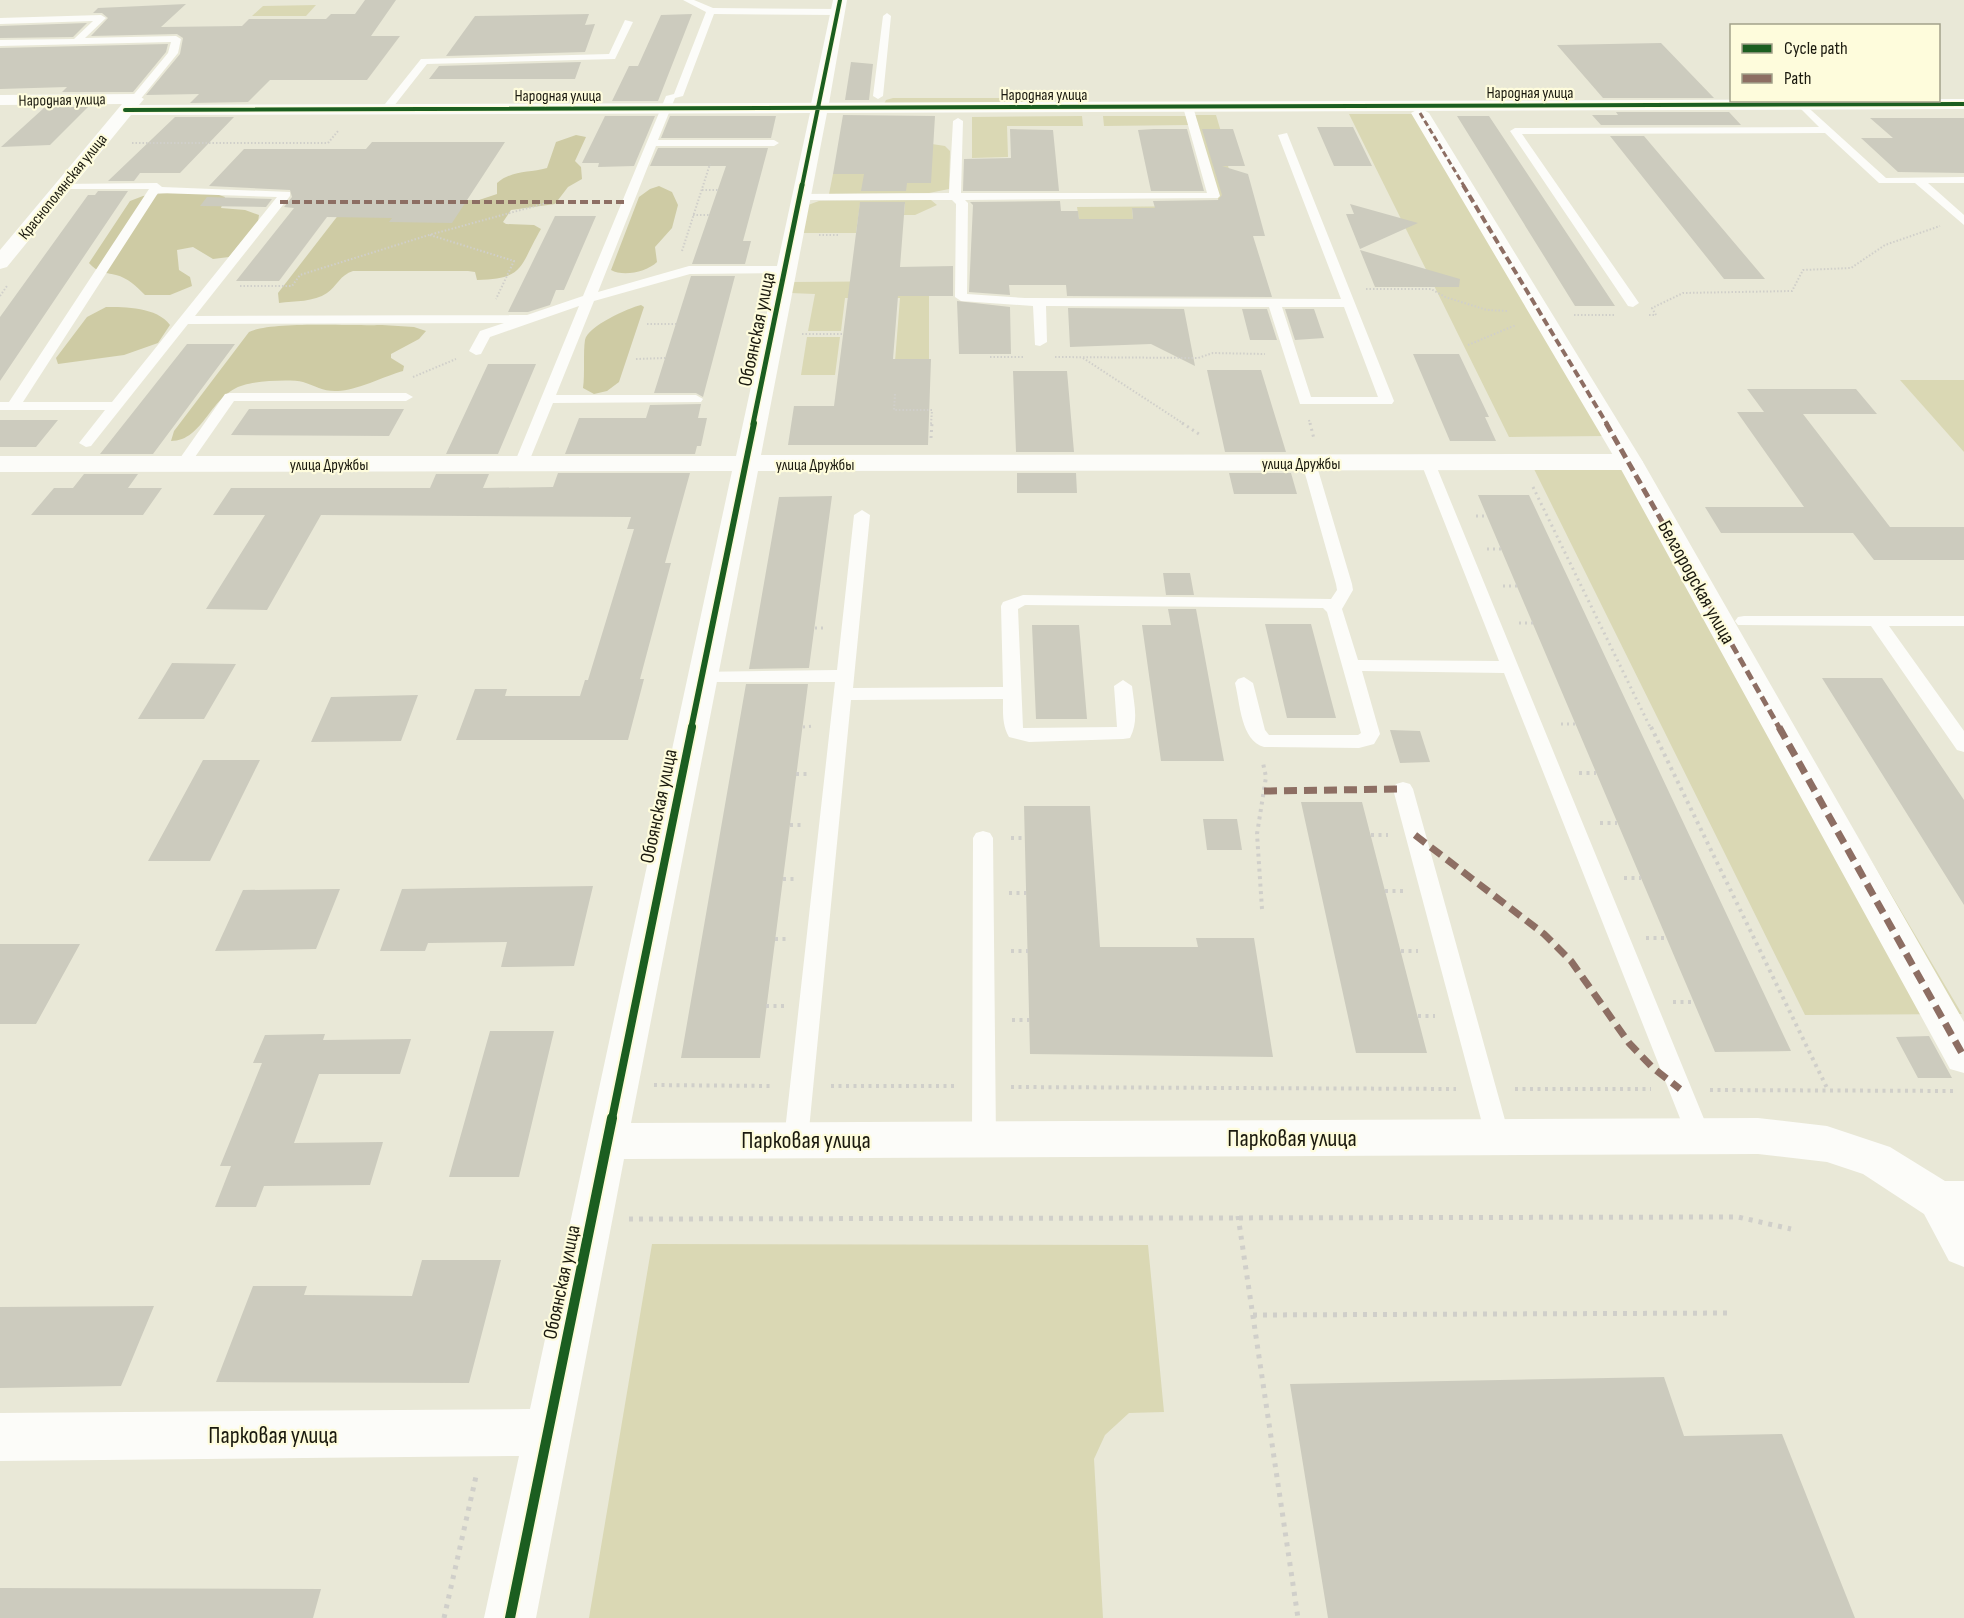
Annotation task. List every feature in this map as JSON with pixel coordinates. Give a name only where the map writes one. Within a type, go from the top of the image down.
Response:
[{"type":"street","name":"Обоянская улица","points":[[510,1618],[839,6]]},
{"type":"street","name":"Народная улица","points":[[820,102],[878,96],[1730,94]]},
{"type":"street","name":"Народная улица","points":[[1940,100],[1957,99]]},
{"type":"street","name":"Народная улица","points":[[0,100],[386,109],[672,100],[1188,107],[1801,105],[1879,102]]},
{"type":"street","name":"Краснополянская улица","points":[[0,263],[130,104]]},
{"type":"street","name":"Белгородская улица","points":[[1420,113],[1630,462],[1964,1056]]},
{"type":"street","name":"улица Дружбы","points":[[0,464],[744,464],[1312,453],[1428,463],[1630,462]]},
{"type":"street","name":"Парковая улица","points":[[606,1141],[1758,1136],[1827,1144],[1876,1160],[1951,1200]]},
{"type":"street","points":[[1951,1200],[1964,1247]]},
{"type":"street","name":"Парковая улица","points":[[0,1437],[547,1432]]},
{"type":"lane","points":[[687,0],[711,11],[738,12],[839,6]]},
{"type":"lane","points":[[738,12],[740,2]]},
{"type":"lane","points":[[521,464],[652,143],[711,11]]},
{"type":"lane","points":[[878,96],[887,16]]},
{"type":"lane","points":[[0,21],[101,18],[76,42]]},
{"type":"lane","points":[[386,109],[424,61],[612,57],[628,22]]},
{"type":"lane","points":[[0,43],[176,39],[173,53],[130,104]]},
{"type":"lane","points":[[1801,105],[1883,181],[1964,180]]},
{"type":"lane","points":[[800,197],[1214,196],[1188,107]]},
{"type":"lane","points":[[955,197],[957,121]]},
{"type":"lane","points":[[1633,303],[1515,131],[1828,130]]},
{"type":"lane","points":[[1274,303],[1305,401],[1387,401],[1283,135]]},
{"type":"lane","points":[[652,143],[774,143]]},
{"type":"lane","points":[[1918,180],[1964,221]]},
{"type":"lane","points":[[6,406],[158,186],[61,187]]},
{"type":"lane","points":[[86,443],[286,194],[155,190]]},
{"type":"lane","points":[[955,197],[962,203],[961,297],[1038,302],[1349,303]]},
{"type":"lane","points":[[476,351],[485,334],[589,298],[689,270],[785,270]]},
{"type":"lane","points":[[1038,302],[1040,342]]},
{"type":"lane","points":[[185,320],[529,319]]},
{"type":"lane","points":[[183,464],[230,397],[406,397]]},
{"type":"lane","points":[[548,399],[696,399]]},
{"type":"lane","points":[[6,406],[117,406]]},
{"type":"lane","points":[[1244,682],[1257,735],[1264,741],[1274,743],[1359,742],[1367,739],[1371,730],[1334,608],[1345,590],[1312,453]]},
{"type":"lane","points":[[1428,463],[1699,1136]]},
{"type":"lane","points":[[796,1140],[862,515]]},
{"type":"lane","points":[[1123,686],[1127,727],[1123,733],[1113,735],[1019,734],[1013,729],[1009,609],[1011,603],[1018,600],[1319,602],[1334,608]]},
{"type":"lane","points":[[1744,621],[1964,621]]},
{"type":"lane","points":[[1876,621],[1964,745]]},
{"type":"lane","points":[[1353,671],[1356,666],[1364,664],[1510,667]]},
{"type":"lane","points":[[701,676],[1012,693]]},
{"type":"lane","points":[[1403,789],[1498,1138]]},
{"type":"lane","points":[[983,838],[984,1140]]},
{"type":"path","points":[[122,143],[328,143],[342,126]]},
{"type":"path","points":[[674,274],[717,143]]},
{"type":"path","points":[[702,190],[718,190]]},
{"type":"path","points":[[212,286],[292,286],[300,275],[429,235],[550,202]]},
{"type":"path","points":[[1646,315],[1656,315],[1652,308],[1683,292],[1792,291],[1803,270],[1851,268],[1885,245],[1940,228],[1945,204]]},
{"type":"path","points":[[693,215],[710,215]]},
{"type":"path","points":[[429,235],[514,261],[486,320]]},
{"type":"path","points":[[1343,288],[1431,289],[1445,297],[1487,310],[1542,316],[1624,315]]},
{"type":"path","points":[[1468,345],[1542,316]]},
{"type":"path","points":[[647,324],[676,324]]},
{"type":"path","points":[[772,334],[843,334]]},
{"type":"path","points":[[362,397],[476,351]]},
{"type":"path","points":[[1048,357],[1198,358],[1213,353],[1290,354]]},
{"type":"path","points":[[990,357],[1025,357]]},
{"type":"path","points":[[1083,357],[1204,437]]},
{"type":"path","points":[[636,359],[665,358]]},
{"type":"path","points":[[895,394],[894,410],[932,410],[931,444]]},
{"type":"path","points":[[1305,401],[1312,453]]},
{"type":"path","points":[[1521,463],[1828,1090]]},
{"type":"path","points":[[1257,735],[1266,777],[1257,834],[1262,909]]},
{"type":"path","points":[[618,1085],[1964,1091]]},
{"type":"path","points":[[1238,1216],[1298,1618]]},
{"type":"path","points":[[623,1219],[1738,1216],[1791,1229]]},
{"type":"path","points":[[1253,1315],[1733,1314]]},
{"type":"path","points":[[444,1618],[486,1433]]},
{"type":"shaded area","points":[[316,5],[306,16],[252,16],[263,6]]},
{"type":"shaded area","points":[[893,98],[1036,98],[1046,102],[884,104],[886,100]]},
{"type":"shaded area","points":[[1349,114],[1416,114],[1605,436],[1509,437]]},
{"type":"shaded area","points":[[1195,115],[1216,115],[1224,142],[1221,142],[1241,210],[1145,219],[1143,208],[1132,208],[1133,219],[1079,219],[1077,207],[1220,206]]},
{"type":"shaded area","points":[[1082,116],[1083,126],[1007,126],[1008,157],[972,158],[972,117]]},
{"type":"shaded area","points":[[1103,116],[1186,116],[1189,125],[1104,126]]},
{"type":"shaded area","points":[[576,135],[586,137],[575,161],[581,167],[582,179],[568,187],[555,204],[511,210],[503,222],[534,225],[541,229],[524,262],[513,273],[504,277],[477,280],[475,272],[468,271],[353,271],[345,275],[322,296],[304,301],[279,303],[278,293],[343,209],[358,200],[479,200],[497,194],[497,183],[509,176],[547,168],[556,142]]},
{"type":"shaded area","points":[[932,144],[945,146],[950,151],[949,189],[929,193],[829,194],[833,174],[873,174]]},
{"type":"shaded area","points":[[659,186],[672,192],[678,205],[672,228],[655,247],[657,262],[653,266],[635,272],[622,273],[611,270],[639,197]]},
{"type":"shaded area","points":[[175,192],[216,194],[225,197],[221,208],[245,210],[259,215],[258,222],[229,257],[213,259],[193,247],[177,250],[179,270],[190,277],[192,286],[170,295],[145,295],[124,278],[98,270],[89,263],[130,201],[143,196]]},
{"type":"shaded area","points":[[931,200],[937,205],[915,215],[904,215],[905,204],[860,204],[856,233],[801,233],[808,205],[819,201]]},
{"type":"shaded area","points":[[921,281],[929,296],[929,364],[894,374],[900,298],[845,298],[841,331],[808,331],[815,294],[790,293],[793,282]]},
{"type":"shaded area","points":[[641,305],[644,307],[619,382],[607,391],[594,394],[583,388],[584,345],[588,335],[609,318]]},
{"type":"shaded area","points":[[106,307],[149,311],[170,325],[158,343],[124,355],[58,364],[56,358],[87,317]]},
{"type":"shaded area","points":[[293,325],[414,327],[426,331],[419,339],[391,354],[391,358],[404,366],[403,371],[361,386],[338,391],[328,391],[303,382],[290,381],[244,385],[232,390],[223,398],[192,434],[171,441],[174,431],[249,332],[275,326]]},
{"type":"shaded area","points":[[807,337],[840,337],[835,375],[801,375]]},
{"type":"shaded area","points":[[1900,380],[1964,380],[1964,452]]},
{"type":"shaded area","points":[[1638,466],[1962,1014],[1805,1015],[1533,467]]},
{"type":"shaded area","points":[[652,1244],[1148,1245],[1164,1412],[1129,1413],[1105,1435],[1094,1459],[1103,1618],[589,1618]]},
{"type":"building","points":[[365,0],[396,0],[371,36],[400,36],[367,80],[270,80],[248,102],[190,103],[199,94],[146,95],[180,54],[183,38],[177,34],[91,36],[108,18],[102,13],[93,13],[98,8],[186,4],[161,27],[242,26],[249,19],[326,19],[331,14],[355,14]]},
{"type":"building","points":[[589,14],[585,25],[595,24],[585,52],[446,56],[475,16]]},
{"type":"building","points":[[692,14],[658,101],[612,101],[629,66],[638,66],[661,15]]},
{"type":"building","points":[[87,23],[73,37],[0,38],[0,26]]},
{"type":"building","points":[[1661,43],[1714,98],[1603,98],[1557,45]]},
{"type":"building","points":[[168,44],[166,52],[133,92],[62,92],[67,87],[0,89],[0,48]]},
{"type":"building","points":[[581,62],[575,79],[429,79],[439,66]]},
{"type":"building","points":[[851,62],[873,64],[869,100],[845,100]]},
{"type":"building","points":[[45,107],[88,107],[50,145],[1,147]]},
{"type":"building","points":[[1616,112],[1729,112],[1741,125],[1601,125],[1592,115],[1618,115]]},
{"type":"building","points":[[843,115],[935,116],[931,183],[907,183],[906,191],[861,191],[864,174],[833,174]]},
{"type":"building","points":[[605,116],[655,116],[634,166],[598,167],[599,163],[582,163]]},
{"type":"building","points":[[670,116],[776,116],[771,138],[661,138]]},
{"type":"building","points":[[1457,116],[1489,116],[1615,306],[1575,306]]},
{"type":"building","points":[[175,117],[234,117],[180,173],[140,173],[134,181],[108,181]]},
{"type":"building","points":[[1870,118],[1964,118],[1964,173],[1898,172],[1861,138],[1893,138]]},
{"type":"building","points":[[1317,127],[1353,127],[1372,166],[1334,166]]},
{"type":"building","points":[[1010,129],[1053,130],[1059,191],[963,191],[964,159],[1011,158]]},
{"type":"building","points":[[1187,129],[1204,191],[1151,191],[1138,130]]},
{"type":"building","points":[[1202,129],[1233,129],[1245,166],[1222,166],[1248,174],[1265,236],[1253,236],[1272,297],[1067,296],[1066,285],[1009,285],[1010,295],[969,292],[973,205],[970,202],[1060,201],[1061,211],[1078,211],[1079,219],[1133,219],[1132,208],[1155,208],[1153,201],[1218,200],[1222,195]]},
{"type":"building","points":[[1610,136],[1644,136],[1765,279],[1724,279]]},
{"type":"building","points":[[372,142],[505,142],[452,223],[389,222],[392,218],[327,217],[279,281],[236,281],[294,208],[284,207],[292,197],[290,190],[209,186],[244,149],[366,149]]},
{"type":"building","points":[[658,148],[768,148],[743,241],[751,241],[745,264],[692,264],[726,166],[650,166]]},
{"type":"building","points":[[98,191],[128,191],[0,381],[0,317],[88,195],[95,195]]},
{"type":"building","points":[[207,197],[272,199],[266,207],[200,206]]},
{"type":"building","points":[[860,202],[905,202],[900,267],[953,266],[953,296],[898,296],[893,359],[931,359],[928,445],[788,445],[794,406],[834,406]]},
{"type":"building","points":[[1350,204],[1418,223],[1360,249],[1346,214],[1354,214]]},
{"type":"building","points":[[555,216],[596,216],[564,290],[556,290],[550,305],[528,312],[508,312]]},
{"type":"building","points":[[1360,250],[1460,279],[1459,287],[1375,287]]},
{"type":"building","points":[[691,276],[735,276],[703,397],[696,393],[654,393]]},
{"type":"building","points":[[957,301],[1010,307],[1011,354],[959,354]]},
{"type":"building","points":[[1068,308],[1184,309],[1195,366],[1151,344],[1070,347]]},
{"type":"building","points":[[1242,309],[1267,309],[1277,340],[1250,340]]},
{"type":"building","points":[[1285,309],[1314,309],[1324,338],[1295,340]]},
{"type":"building","points":[[187,344],[235,344],[153,454],[100,454]]},
{"type":"building","points":[[1413,354],[1459,354],[1489,417],[1485,417],[1496,441],[1450,441]]},
{"type":"building","points":[[488,364],[536,364],[498,454],[446,454]]},
{"type":"building","points":[[1207,370],[1261,370],[1286,452],[1225,452]]},
{"type":"building","points":[[1013,371],[1067,371],[1074,452],[1016,452]]},
{"type":"building","points":[[1747,389],[1856,389],[1877,414],[1803,414],[1890,527],[1964,527],[1964,560],[1874,560],[1853,533],[1721,533],[1705,507],[1804,507],[1737,412],[1764,412]]},
{"type":"building","points":[[701,404],[698,418],[707,418],[701,446],[697,446],[695,454],[565,454],[579,418],[646,418],[650,405]]},
{"type":"building","points":[[249,409],[404,409],[389,436],[231,435]]},
{"type":"building","points":[[0,420],[58,420],[36,447],[0,447]]},
{"type":"building","points":[[558,473],[690,473],[665,563],[671,563],[640,679],[644,679],[628,740],[456,740],[475,689],[507,689],[505,696],[580,696],[585,680],[588,680],[634,529],[627,529],[631,517],[321,515],[267,610],[206,609],[265,515],[213,515],[231,488],[430,488],[436,474],[489,474],[483,488],[553,487]]},
{"type":"building","points":[[1017,473],[1076,473],[1077,493],[1017,493]]},
{"type":"building","points":[[1229,473],[1291,473],[1297,494],[1234,494]]},
{"type":"building","points":[[84,474],[138,474],[128,488],[162,488],[143,515],[31,515],[54,488],[73,488]]},
{"type":"building","points":[[1478,495],[1529,495],[1791,1051],[1715,1052]]},
{"type":"building","points":[[832,496],[809,668],[749,669],[779,497]]},
{"type":"building","points":[[1163,573],[1190,573],[1194,595],[1166,595]]},
{"type":"building","points":[[1168,609],[1196,609],[1224,761],[1161,761],[1142,625],[1171,625]]},
{"type":"building","points":[[1265,624],[1311,624],[1336,718],[1287,718]]},
{"type":"building","points":[[1032,625],[1079,625],[1087,719],[1036,719]]},
{"type":"building","points":[[172,663],[236,664],[204,719],[138,719]]},
{"type":"building","points":[[1822,678],[1882,678],[1964,800],[1964,905]]},
{"type":"building","points":[[746,684],[808,684],[760,1058],[681,1058]]},
{"type":"building","points":[[418,695],[401,741],[311,742],[331,697]]},
{"type":"building","points":[[1390,730],[1420,731],[1430,762],[1400,763]]},
{"type":"building","points":[[203,760],[260,760],[210,861],[148,861]]},
{"type":"building","points":[[1301,802],[1362,802],[1427,1053],[1356,1053]]},
{"type":"building","points":[[1024,806],[1090,806],[1100,947],[1198,947],[1196,938],[1254,938],[1273,1057],[1030,1054]]},
{"type":"building","points":[[1203,819],[1237,819],[1242,850],[1207,850]]},
{"type":"building","points":[[593,886],[574,966],[501,967],[507,942],[428,943],[425,951],[380,951],[402,889]]},
{"type":"building","points":[[340,889],[316,949],[215,951],[243,890]]},
{"type":"building","points":[[0,944],[80,944],[36,1024],[0,1024]]},
{"type":"building","points":[[490,1031],[554,1031],[519,1177],[449,1177]]},
{"type":"building","points":[[325,1034],[323,1040],[411,1039],[400,1074],[319,1074],[294,1143],[383,1142],[370,1185],[264,1186],[256,1207],[215,1207],[231,1166],[220,1166],[262,1063],[253,1063],[265,1035]]},
{"type":"building","points":[[1929,1036],[1952,1078],[1918,1078],[1896,1037]]},
{"type":"building","points":[[422,1260],[501,1260],[469,1383],[216,1382],[253,1286],[307,1286],[304,1295],[412,1296]]},
{"type":"building","points":[[154,1306],[121,1386],[0,1388],[0,1307]]},
{"type":"building","points":[[1664,1377],[1684,1436],[1782,1434],[1855,1618],[1328,1618],[1290,1384]]},
{"type":"building","points":[[0,1588],[321,1589],[313,1618],[0,1618]]},
{"type":"marked path","points":[[1420,113],[1630,462],[1964,1057]]},
{"type":"marked path","points":[[280,202],[628,202]]},
{"type":"marked path","points":[[1264,791],[1403,789]]},
{"type":"marked path","points":[[1415,835],[1544,934],[1571,961],[1629,1043],[1652,1067],[1680,1089]]},
{"type":"cycle path","points":[[510,1618],[840,0]]},
{"type":"cycle path","points":[[125,110],[1964,104]]}]
